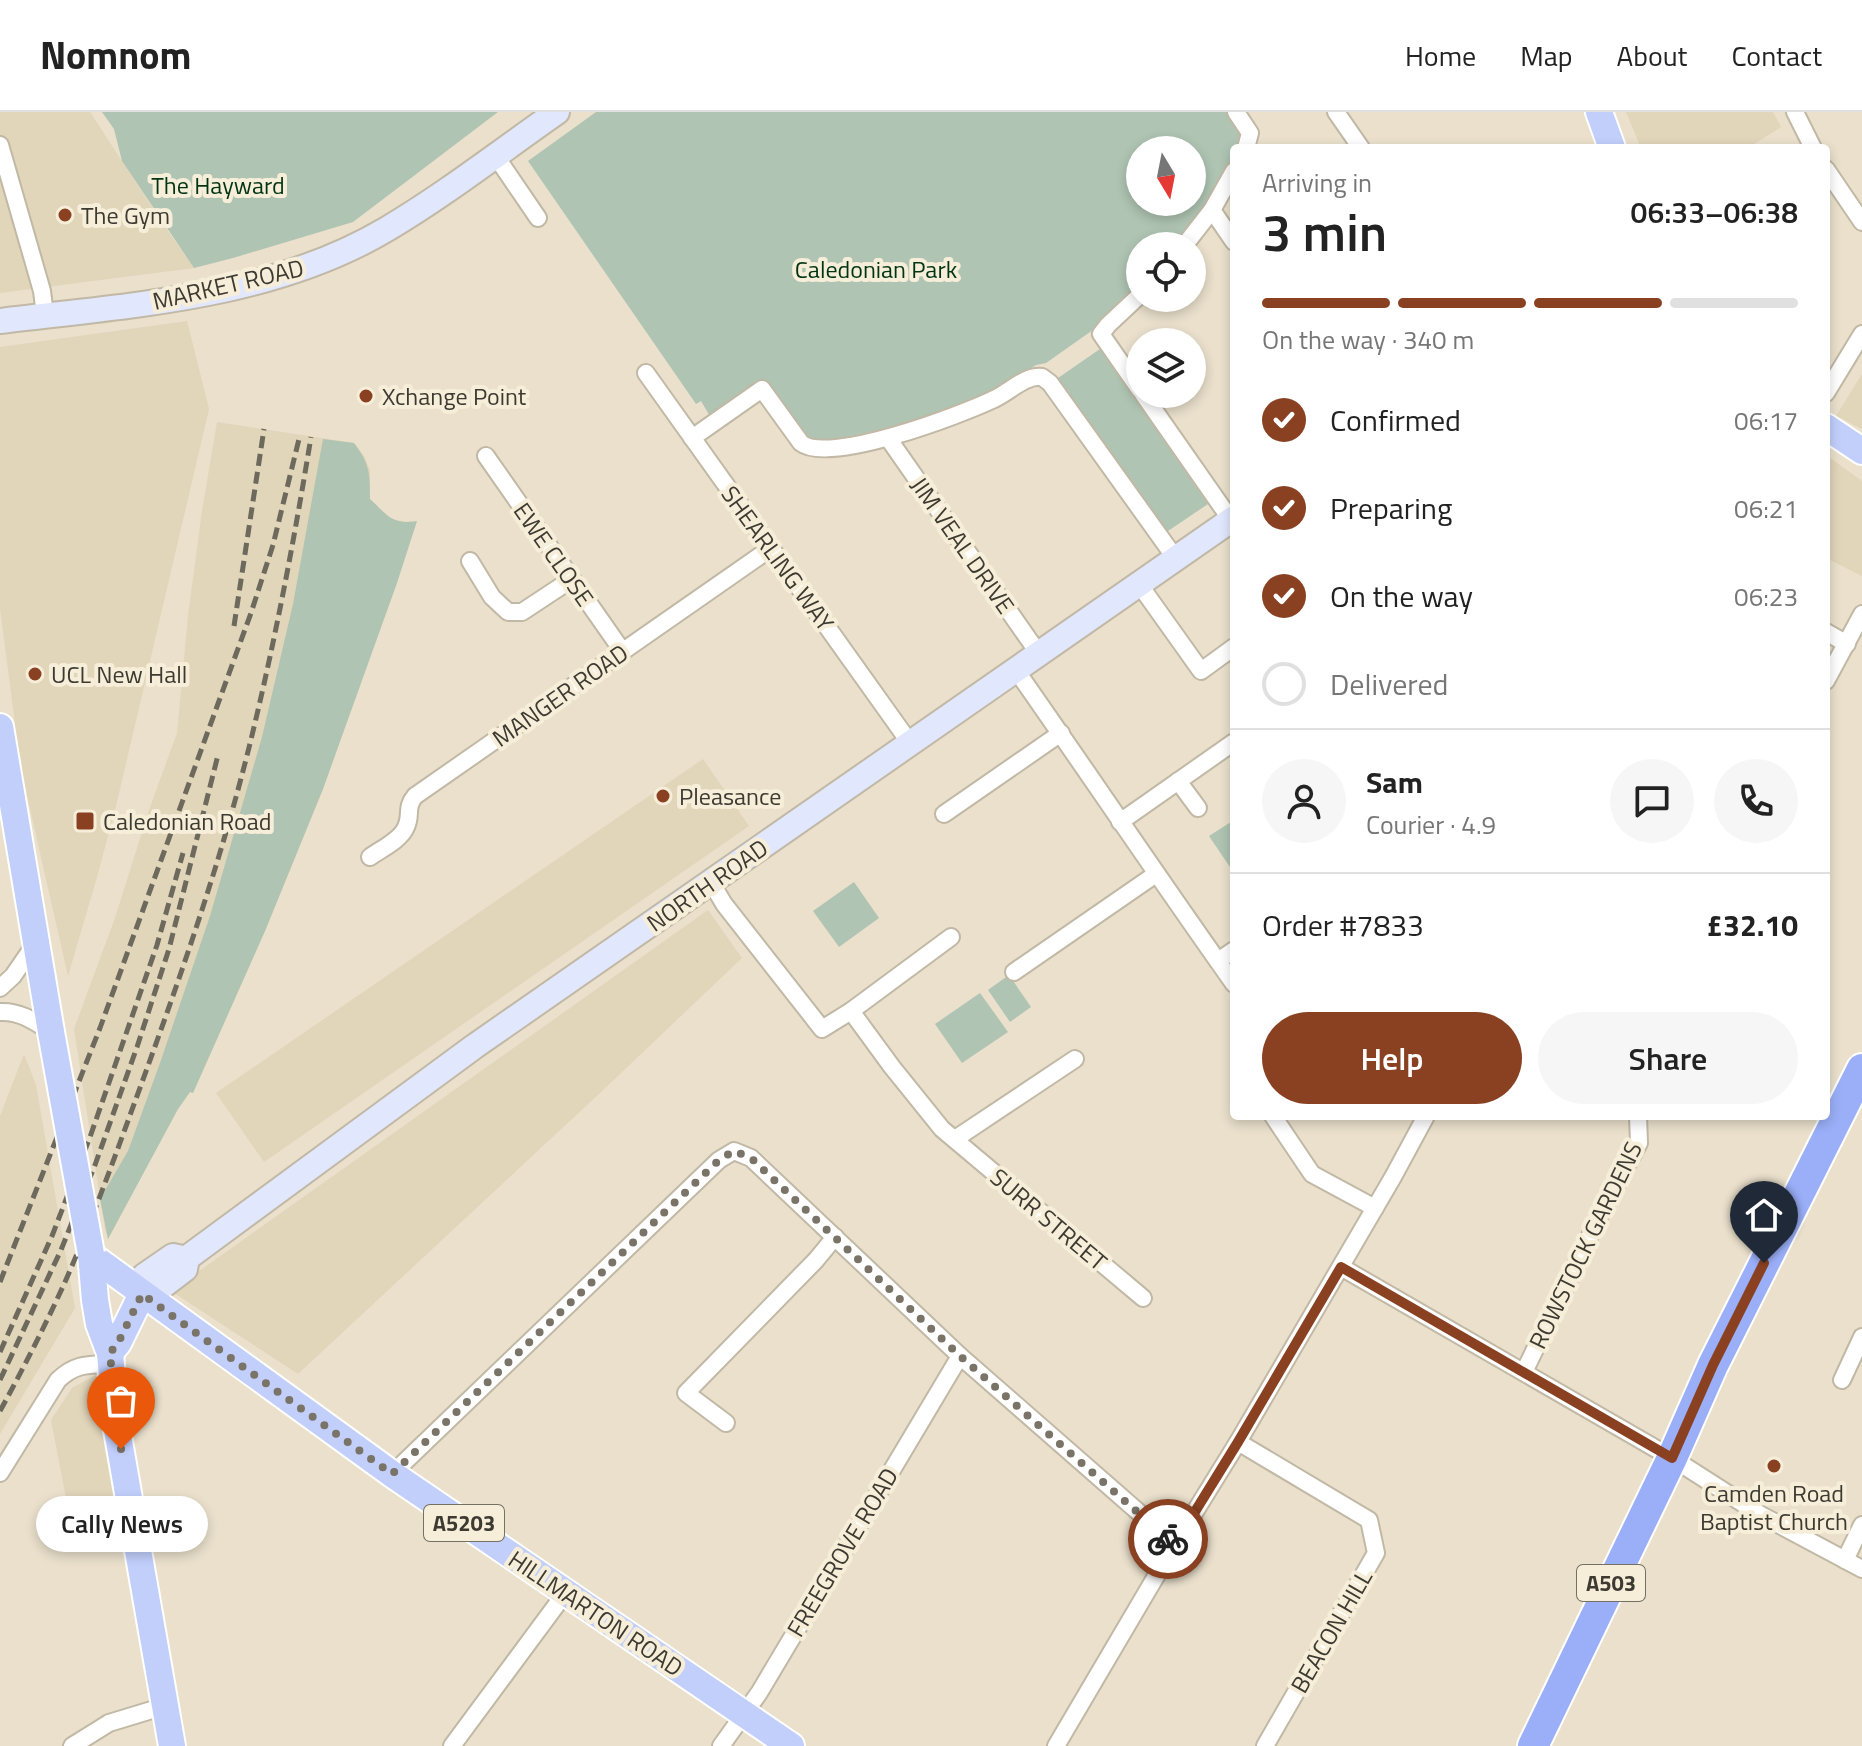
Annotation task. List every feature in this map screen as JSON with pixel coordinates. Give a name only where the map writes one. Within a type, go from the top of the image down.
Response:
[{"type":"highway","name":"A503","points":[[1538,1744],[1713,1365],[1862,1069]]},
{"type":"main road","points":[[1599,112],[1611,144]]},
{"type":"main road","points":[[1830,430],[1862,451]]},
{"type":"main road","points":[[0,727],[61,1095],[91,1254],[99,1324],[110,1358],[118,1437],[172,1746]]},
{"type":"main road","name":"HILLMARTON ROAD","points":[[91,1254],[392,1474],[791,1746]]},
{"type":"main road","points":[[110,1358],[118,1343],[132,1286]]},
{"type":"street","name":"MARKET ROAD","points":[[0,321],[146,304],[241,285],[320,261],[387,229],[557,112]]},
{"type":"street","points":[[1236,112],[1250,133],[1247,144]]},
{"type":"street","points":[[1336,112],[1358,144]]},
{"type":"street","points":[[1795,112],[1811,144]]},
{"type":"street","points":[[0,145],[42,291],[45,315]]},
{"type":"street","points":[[495,155],[538,218]]},
{"type":"street","points":[[1830,175],[1862,222]]},
{"type":"street","points":[[1195,232],[1230,178]]},
{"type":"street","points":[[1212,210],[1230,236]]},
{"type":"street","points":[[1126,308],[1101,334],[1126,370]]},
{"type":"street","points":[[1830,386],[1862,334]]},
{"type":"street","name":"SHEARLING WAY","points":[[646,373],[910,743]]},
{"type":"street","points":[[692,438],[762,389],[805,447],[821,449],[888,438],[961,413],[1002,395],[1031,377],[1042,377],[1050,383],[1176,559]]},
{"type":"street","points":[[1153,408],[1230,515]]},
{"type":"street","name":"JIM VEAL DRIVE","points":[[888,438],[1039,654]]},
{"type":"street","name":"EWE CLOSE","points":[[486,456],[623,652]]},
{"type":"street","name":"NORTH ROAD","points":[[132,1286],[173,1256],[186,1259],[475,1046],[1230,521]]},
{"type":"street","name":"MANGER ROAD","points":[[370,857],[405,830],[408,807],[415,796],[771,548]]},
{"type":"street","points":[[470,561],[492,597],[508,612],[522,612],[572,579]]},
{"type":"street","points":[[1139,584],[1201,671],[1230,650]]},
{"type":"street","points":[[1830,674],[1862,614]]},
{"type":"street","points":[[1830,634],[1847,644]]},
{"type":"street","points":[[1016,670],[1230,978]]},
{"type":"street","points":[[944,814],[1061,733]]},
{"type":"street","points":[[1120,822],[1230,745]]},
{"type":"street","points":[[1178,781],[1198,808]]},
{"type":"street","points":[[1014,972],[1156,874]]},
{"type":"street","points":[[711,882],[724,904],[822,1029],[951,937]]},
{"type":"street","points":[[0,988],[13,976],[35,944]]},
{"type":"street","points":[[1218,961],[1230,953]]},
{"type":"street","points":[[0,1012],[12,1011],[28,1017],[51,1032]]},
{"type":"street","name":"SURR STREET","points":[[851,1011],[942,1129],[1143,1298]]},
{"type":"street","points":[[955,1139],[1075,1059]]},
{"type":"street","points":[[1276,1120],[1312,1174],[1375,1208]]},
{"type":"street","points":[[1056,1746],[1341,1267],[1424,1120]]},
{"type":"street","name":"ROWSTOCK GARDENS","points":[[1524,1372],[1601,1213],[1639,1143],[1638,1120]]},
{"type":"street","points":[[392,1474],[719,1160],[734,1151],[751,1158],[960,1356],[1175,1544]]},
{"type":"street","points":[[726,1423],[686,1393],[835,1237]]},
{"type":"street","points":[[1341,1267],[1672,1458],[1761,1515],[1862,1569]]},
{"type":"street","points":[[1842,1380],[1862,1337]]},
{"type":"street","name":"FREEGROVE ROAD","points":[[721,1746],[759,1693],[960,1356]]},
{"type":"street","points":[[0,1473],[58,1380],[78,1366],[110,1358]]},
{"type":"street","name":"BEACON HILL","points":[[1238,1442],[1369,1520],[1376,1553],[1265,1746]]},
{"type":"street","points":[[1845,1560],[1862,1525]]},
{"type":"street","points":[[452,1746],[566,1592]]},
{"type":"street","points":[[72,1746],[109,1723],[166,1707]]},
{"type":"shaded area","points":[[0,112],[90,112],[194,268],[0,293]]},
{"type":"shaded area","points":[[1626,112],[1773,112],[1781,127],[1754,144],[1639,144]]},
{"type":"shaded area","points":[[187,321],[209,409],[116,806],[68,976],[21,769],[0,609],[0,347]]},
{"type":"shaded area","points":[[1862,374],[1862,429],[1836,416]]},
{"type":"shaded area","points":[[217,422],[354,443],[370,470],[370,499],[391,519],[417,521],[323,789],[265,931],[193,1093],[190,1092],[178,1109],[108,1239],[74,1029],[177,733],[188,616]]},
{"type":"shaded area","points":[[1830,458],[1862,481],[1862,576],[1830,560]]},
{"type":"shaded area","points":[[703,759],[749,826],[264,1162],[216,1093]]},
{"type":"shaded area","points":[[708,910],[742,958],[298,1374],[171,1291]]},
{"type":"shaded area","points":[[24,1054],[36,1085],[75,1308],[0,1434],[0,1116]]},
{"type":"shaded area","points":[[96,1375],[125,1530],[74,1540],[51,1420],[72,1388]]},
{"type":"green space","name":"The Hayward","points":[[102,112],[498,112],[353,222],[194,268],[122,161],[114,129]]},
{"type":"green space","name":"Caledonian Park","points":[[596,112],[1228,112],[1239,128],[1240,144],[1230,144],[1228,172],[1206,207],[1206,136],[1126,136],[1126,216],[1200,216],[1188,232],[1126,232],[1126,299],[1090,332],[1046,363],[1036,365],[1006,385],[904,426],[814,443],[808,441],[764,380],[711,418],[701,401],[696,404],[528,161]]},
{"type":"green space","points":[[1100,349],[1126,386],[1126,408],[1141,408],[1208,504],[1165,533],[1058,378]]},
{"type":"green space","points":[[323,439],[354,443],[368,470],[370,499],[396,520],[417,521],[323,789],[265,931],[193,1093],[190,1092],[178,1109],[108,1239],[100,1199],[128,1151],[160,1063],[210,916],[262,737],[293,604]]},
{"type":"green space","points":[[1230,823],[1230,867],[1209,836]]},
{"type":"green space","points":[[854,882],[879,918],[839,947],[813,911]]},
{"type":"green space","points":[[1009,975],[1031,1007],[1010,1022],[988,990]]},
{"type":"green space","points":[[980,993],[1008,1032],[962,1063],[935,1024]]},
{"type":"railway","points":[[234,626],[264,429]]},
{"type":"railway","points":[[0,1282],[100,1028],[251,613],[273,545],[300,435]]},
{"type":"railway","points":[[0,1411],[50,1315],[85,1234],[203,908],[243,773],[262,691],[311,437]]},
{"type":"railway","points":[[0,1380],[61,1250],[137,1047],[169,949],[218,755]]},
{"type":"railway","points":[[0,1352],[52,1236],[90,1137],[157,945],[183,853]]},
{"type":"way so far","points":[[121,1449],[110,1353],[142,1294],[392,1474],[719,1160],[734,1151],[751,1158],[960,1356],[1168,1539]]},
{"type":"place","name":"The Gym","points":[[65,215]]},
{"type":"place","name":"Xchange Point","points":[[366,396]]},
{"type":"place","name":"UCL New Hall","points":[[35,674]]},
{"type":"place","name":"Pleasance","points":[[663,796]]},
{"type":"place","name":"Caledonian Road","points":[[85,821]]},
{"type":"place","name":"Cally News","points":[[121,1449]]},
{"type":"place","name":"Camden Road Baptist Church","points":[[1774,1466]]},
{"type":"route","points":[[1168,1539],[1175,1544],[1341,1267],[1672,1458],[1713,1365],[1764,1263]]}]
